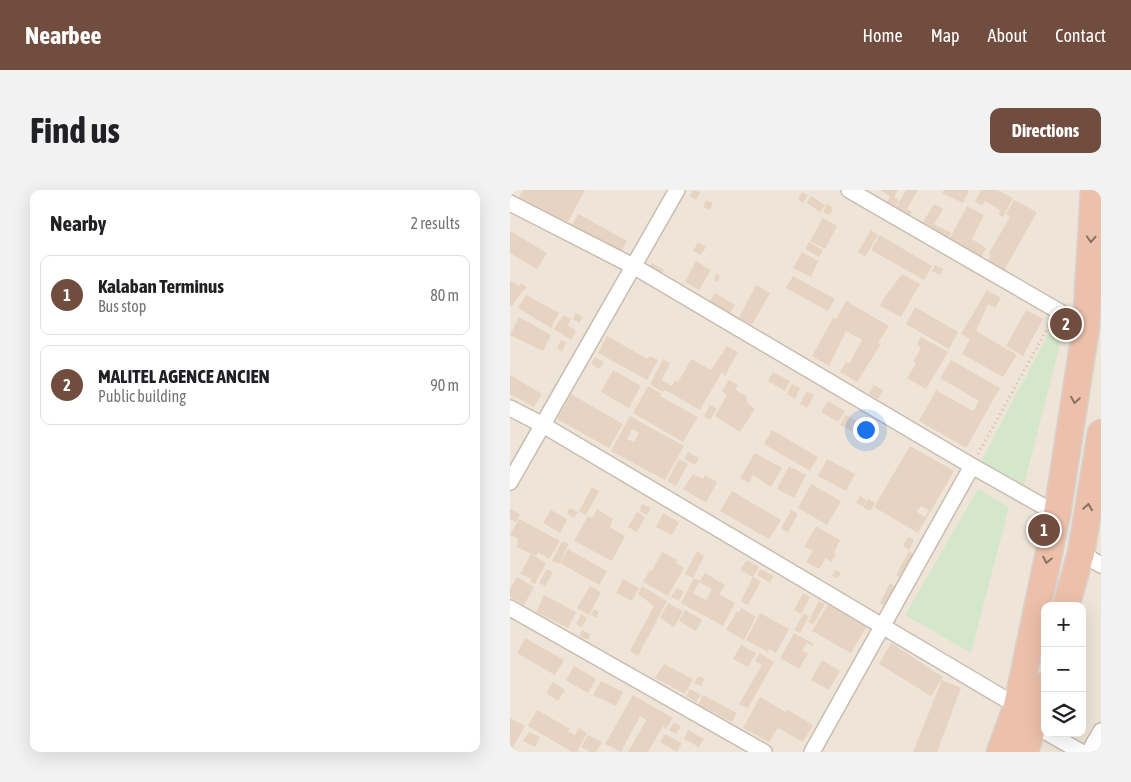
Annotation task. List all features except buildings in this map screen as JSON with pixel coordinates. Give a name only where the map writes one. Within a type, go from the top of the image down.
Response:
[{"type":"highway","points":[[1000,752],[1017,706],[1057,514],[1086,327],[1094,190]]},
{"type":"highway","points":[[1068,602],[1091,559],[1101,433]]},
{"type":"highway","points":[[1025,752],[1041,731]]},
{"type":"street","points":[[510,482],[635,267],[677,190]]},
{"type":"street","points":[[849,190],[1086,327]]},
{"type":"street","points":[[510,203],[635,267],[972,466],[1057,514]]},
{"type":"street","points":[[510,408],[543,425],[1017,706],[1041,729]]},
{"type":"street","points":[[812,752],[972,466]]},
{"type":"street","points":[[510,608],[764,752]]},
{"type":"street","points":[[1089,752],[1101,731]]},
{"type":"street","points":[[1054,737],[1081,752]]},
{"type":"path","points":[[972,466],[1058,311]]},
{"type":"shaded area","points":[[510,190],[1101,190],[1101,752],[510,752]]},
{"type":"green space","points":[[1051,329],[1062,336],[1024,485],[981,461]]},
{"type":"green space","points":[[978,489],[1009,507],[971,653],[905,615]]},
{"type":"place","name":"MALITEL AGENCE ANCIEN","points":[[1066,324]]},
{"type":"place","name":"Kalaban Terminus","points":[[1044,530]]}]
